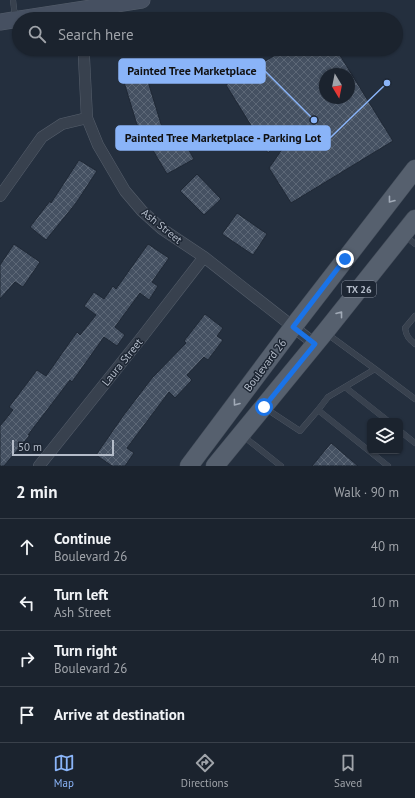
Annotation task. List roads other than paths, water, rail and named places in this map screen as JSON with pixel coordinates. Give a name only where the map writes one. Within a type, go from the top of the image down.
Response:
[{"type":"main road","points":[[57,12],[113,2],[142,0]]},
{"type":"main road","points":[[0,22],[12,20]]},
{"type":"main road","name":"Boulevard 26","points":[[189,466],[293,327],[415,169]]},
{"type":"main road","name":"TX 26","points":[[215,466],[320,338],[409,239],[415,219]]},
{"type":"street","name":"Ash Street","points":[[84,58],[87,118],[98,145],[125,191],[142,211],[162,229],[204,257],[293,327],[320,338]]},
{"type":"street","points":[[0,196],[42,137],[62,124],[87,118]]},
{"type":"street","name":"Laura Street","points":[[39,466],[204,257]]},
{"type":"lane","points":[[13,0],[16,12]]},
{"type":"lane","points":[[415,316],[405,328],[408,338],[415,344]]},
{"type":"lane","points":[[320,338],[375,369],[415,399]]},
{"type":"lane","points":[[264,407],[300,431],[328,397],[375,369]]},
{"type":"lane","points":[[345,387],[384,418]]},
{"type":"lane","points":[[318,410],[388,466]]},
{"type":"lane","points":[[403,433],[415,443]]},
{"type":"lane","points":[[241,435],[281,466]]},
{"type":"place","name":"Painted Tree Marketplace - Parking Lot","points":[[387,83]]},
{"type":"place","name":"Painted Tree Marketplace","points":[[314,120]]}]
